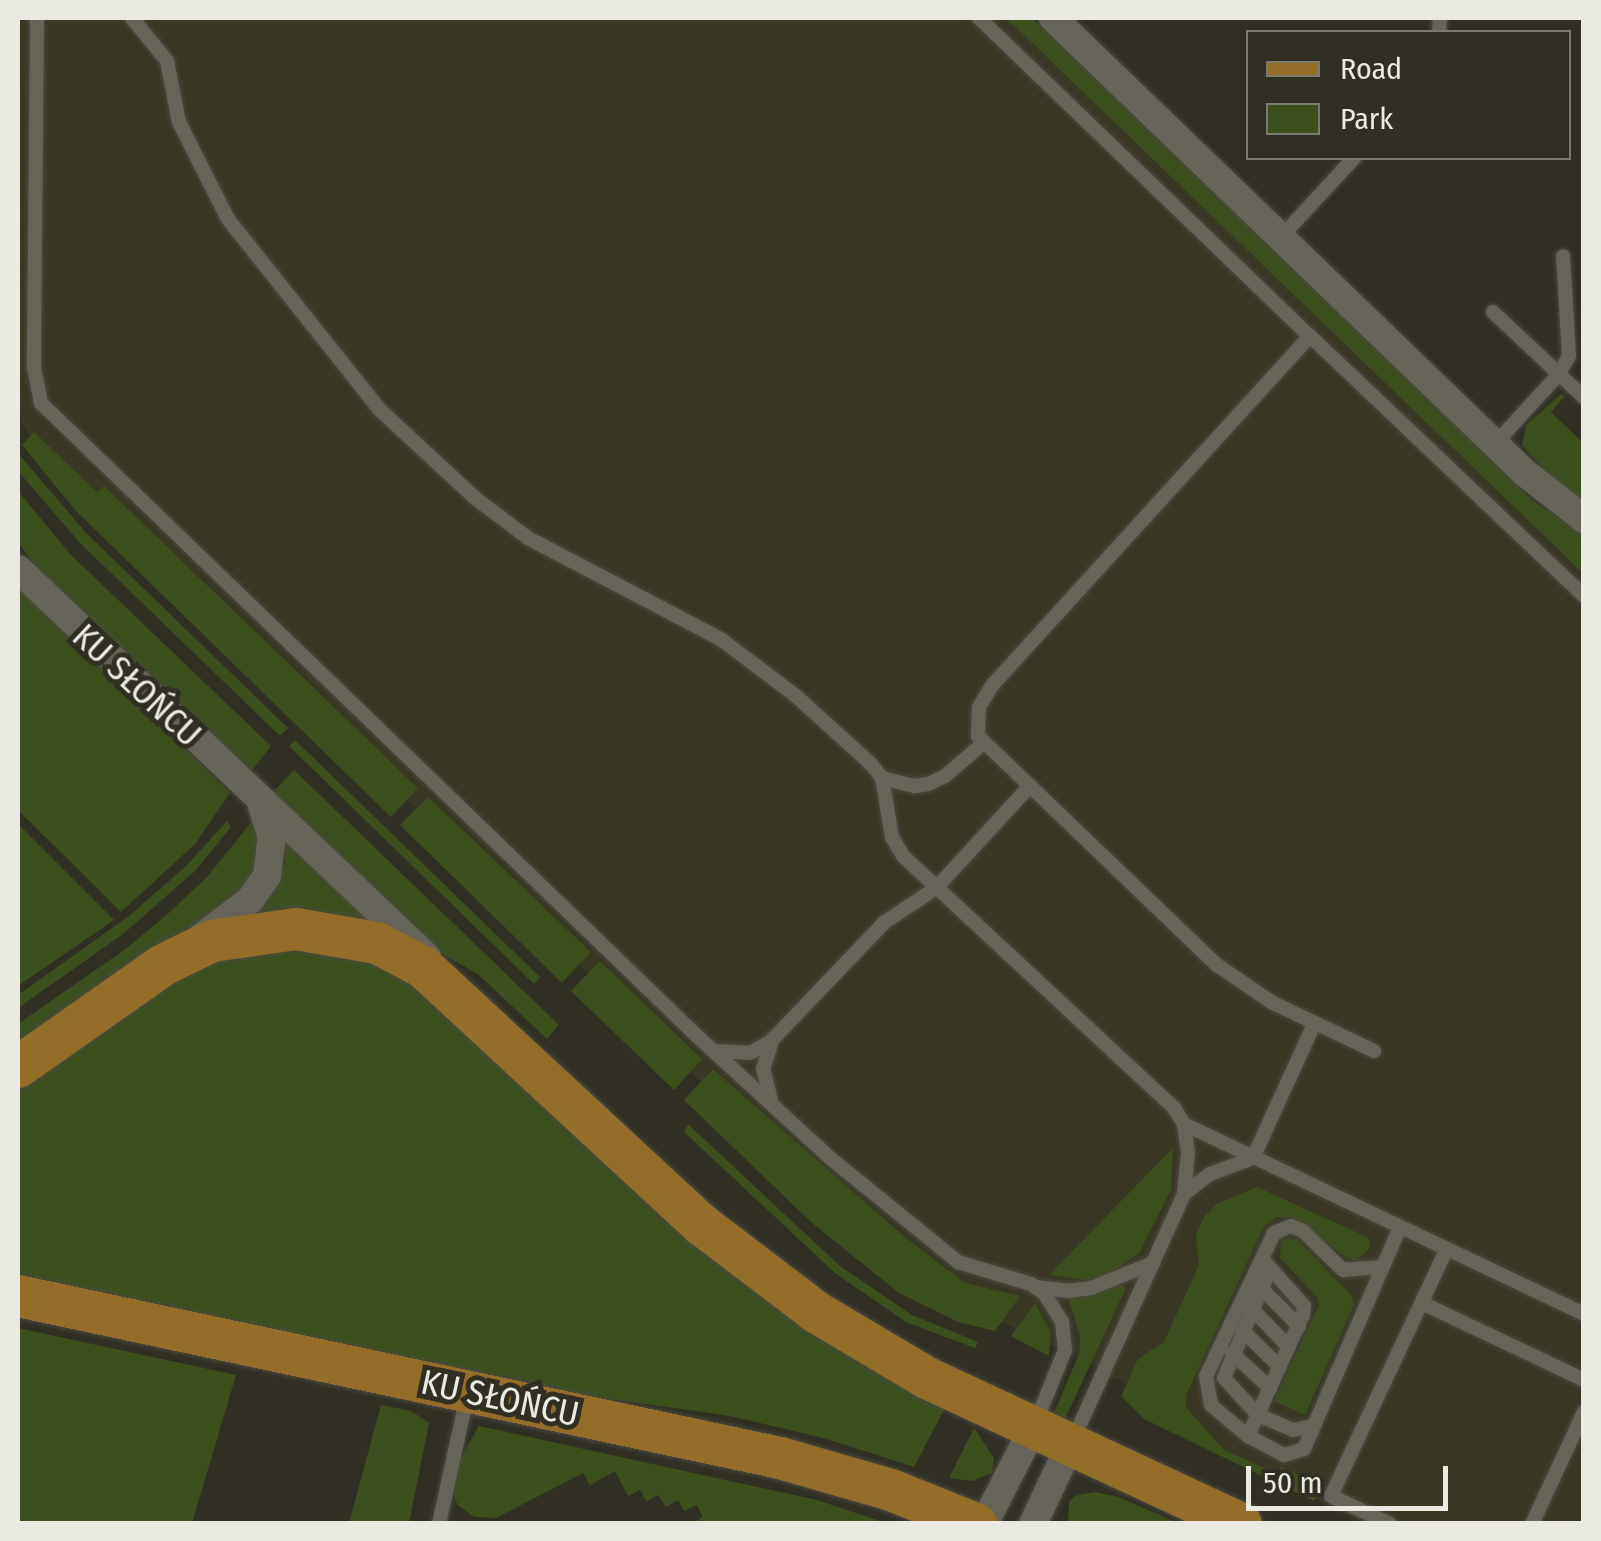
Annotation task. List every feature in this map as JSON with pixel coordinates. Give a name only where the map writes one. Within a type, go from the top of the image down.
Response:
[{"type":"main road","name":"KU SŁOŃCU","points":[[18,1068],[163,965],[230,936],[280,928],[318,930],[376,943],[409,958],[477,1012],[702,1225],[764,1274],[904,1366],[1242,1524]]},
{"type":"main road","name":"KU SŁOŃCU","points":[[18,1296],[826,1470],[980,1524]]},
{"type":"street","points":[[1053,18],[1495,444],[1547,493],[1584,519]]},
{"type":"street","name":"KU SŁOŃCU","points":[[18,569],[417,946],[477,1012]]},
{"type":"street","name":"KU SŁOŃCU","points":[[163,965],[239,910],[263,884],[273,846],[258,798]]},
{"type":"street","points":[[1033,1524],[1052,1437]]},
{"type":"street","name":"KU SŁOŃCU","points":[[980,1524],[1052,1437]]},
{"type":"lane","points":[[37,18],[34,367],[41,403],[710,1048],[878,1200],[958,1262],[1036,1287],[1078,1290],[1121,1280],[1153,1263]]},
{"type":"lane","points":[[132,18],[167,61],[179,122],[228,220],[379,409],[462,488],[528,538],[722,640],[774,678],[882,778],[915,786],[928,784],[981,744]]},
{"type":"lane","points":[[979,18],[1584,596]]},
{"type":"lane","points":[[1280,237],[1352,160]]},
{"type":"lane","points":[[1495,444],[1560,374],[1569,356],[1563,256]]},
{"type":"lane","points":[[1493,312],[1584,397]]},
{"type":"lane","points":[[1310,336],[993,684],[977,716],[981,744],[1216,965],[1244,986],[1374,1051]]},
{"type":"lane","points":[[882,778],[892,836],[903,856],[970,913],[1174,1108],[1184,1124],[1189,1165],[1184,1194],[1153,1263],[1052,1437]]},
{"type":"lane","points":[[710,1048],[730,1054],[750,1053],[773,1039],[885,922],[936,888],[1028,788]]},
{"type":"lane","points":[[1184,1194],[1210,1174],[1253,1158],[1314,1024]]},
{"type":"lane","points":[[773,1039],[763,1076],[773,1103],[788,1119]]},
{"type":"lane","points":[[1184,1124],[1584,1314]]},
{"type":"lane","points":[[1315,1425],[1293,1430],[1258,1415],[1224,1378],[1261,1288],[1274,1233],[1291,1226],[1303,1232],[1342,1270],[1382,1267]]},
{"type":"lane","points":[[1266,1263],[1204,1387],[1211,1405],[1248,1436],[1284,1454],[1294,1454],[1304,1449],[1399,1229]]},
{"type":"lane","points":[[1390,1524],[1331,1496],[1446,1250]]},
{"type":"lane","points":[[1248,1436],[1299,1326],[1304,1306],[1266,1263]]},
{"type":"lane","points":[[1036,1287],[1058,1311],[1065,1350],[1052,1437]]},
{"type":"lane","points":[[1261,1288],[1299,1326]]},
{"type":"lane","points":[[1422,1303],[1584,1380]]},
{"type":"lane","points":[[1252,1308],[1289,1347]]},
{"type":"lane","points":[[1242,1330],[1280,1366]]},
{"type":"lane","points":[[1232,1352],[1270,1388]]},
{"type":"lane","points":[[439,1519],[468,1391]]},
{"type":"lane","points":[[1532,1524],[1584,1412]]},
{"type":"shaded area","points":[[21,18],[1020,18],[1583,556],[1583,1523],[1365,1523],[1155,1421],[1163,1402],[961,1301],[751,1130],[33,440],[22,423],[18,394]]},
{"type":"green space","points":[[1006,18],[1032,18],[1533,501],[1583,534],[1583,573]]},
{"type":"green space","points":[[1561,394],[1565,396],[1551,412],[1583,443],[1583,501],[1556,482],[1522,445],[1526,425]]},
{"type":"green space","points":[[34,432],[97,492],[104,486],[418,788],[391,817],[76,511],[22,445]]},
{"type":"green space","points":[[18,453],[86,533],[288,728],[280,736],[80,543],[18,471]]},
{"type":"green space","points":[[18,491],[70,554],[271,746],[250,773],[37,568],[18,542]]},
{"type":"green space","points":[[18,583],[230,793],[195,844],[121,912],[18,810]]},
{"type":"green space","points":[[295,740],[540,977],[534,984],[289,746]]},
{"type":"green space","points":[[294,770],[559,1025],[547,1039],[479,975],[436,950],[272,793]]},
{"type":"green space","points":[[428,797],[591,952],[562,983],[400,825]]},
{"type":"green space","points":[[255,818],[259,826],[255,869],[238,892],[18,1049],[18,1024],[127,948],[171,911],[207,877]]},
{"type":"green space","points":[[227,821],[231,827],[195,871],[123,934],[18,1008],[18,995],[129,916],[185,867]]},
{"type":"green space","points":[[18,824],[114,920],[18,986]]},
{"type":"green space","points":[[285,837],[382,928],[241,917],[278,882],[285,861]]},
{"type":"green space","points":[[275,944],[396,968],[947,1404],[914,1467],[827,1439],[730,1416],[590,1396],[18,1280],[18,1085],[171,976]]},
{"type":"green space","points":[[600,961],[702,1059],[674,1090],[571,991]]},
{"type":"green space","points":[[713,1069],[906,1238],[965,1283],[1020,1296],[995,1331],[958,1322],[899,1293],[811,1222],[684,1100]]},
{"type":"green space","points":[[688,1124],[840,1266],[912,1315],[978,1342],[975,1348],[906,1322],[835,1273],[684,1132]]},
{"type":"green space","points":[[1173,1148],[1171,1190],[1139,1253],[1104,1277],[1086,1280],[1049,1275]]},
{"type":"green space","points":[[1257,1187],[1369,1238],[1369,1249],[1356,1261],[1347,1258],[1292,1217],[1278,1217],[1264,1226],[1186,1395],[1186,1407],[1223,1449],[1277,1474],[1282,1467],[1303,1477],[1299,1484],[1318,1494],[1314,1501],[1144,1419],[1121,1396],[1138,1359],[1164,1342],[1199,1265],[1196,1234],[1204,1217],[1218,1203]]},
{"type":"green space","points":[[1297,1239],[1352,1296],[1354,1305],[1305,1415],[1274,1401],[1319,1305],[1317,1297],[1280,1258],[1281,1242]]},
{"type":"green space","points":[[1123,1285],[1125,1290],[1065,1419],[1053,1415],[1079,1354],[1080,1336],[1068,1297]]},
{"type":"green space","points":[[1035,1303],[1051,1332],[1049,1356],[1011,1336]]},
{"type":"green space","points":[[18,1328],[236,1375],[192,1523],[18,1523]]},
{"type":"green space","points":[[381,1405],[411,1411],[429,1423],[409,1523],[349,1523]]},
{"type":"green space","points":[[479,1426],[817,1500],[886,1523],[693,1523],[703,1517],[697,1505],[684,1511],[678,1500],[666,1507],[658,1495],[646,1501],[640,1490],[628,1496],[615,1471],[590,1485],[583,1473],[496,1518],[474,1517],[457,1504],[452,1488],[463,1454]]},
{"type":"green space","points":[[974,1428],[994,1458],[992,1473],[973,1481],[949,1478]]},
{"type":"green space","points":[[1094,1492],[1119,1497],[1178,1523],[1068,1523],[1069,1502],[1075,1496]]}]
